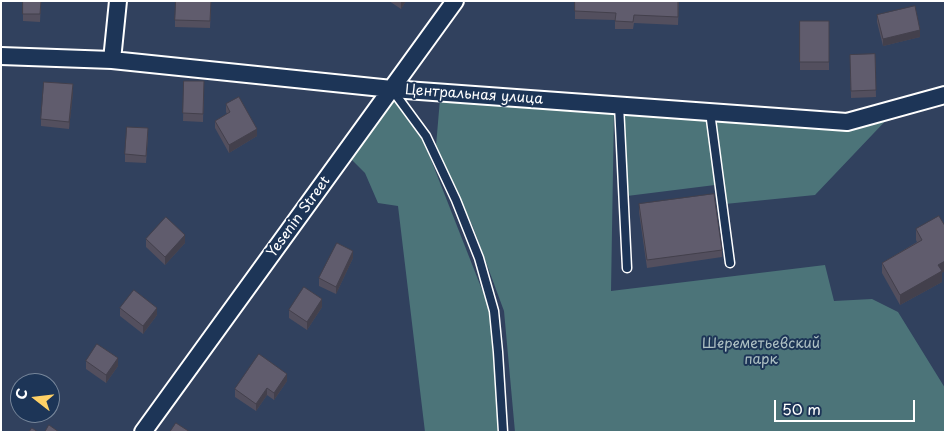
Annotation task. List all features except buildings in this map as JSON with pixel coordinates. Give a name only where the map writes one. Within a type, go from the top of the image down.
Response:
[{"type":"street","points":[[112,60],[118,1]]},
{"type":"street","name":"Yesenin Street","points":[[143,432],[455,1]]},
{"type":"street","name":"Центральная улица","points":[[1,56],[112,60],[392,89],[847,122],[945,95]]},
{"type":"lane","points":[[392,89],[426,136],[456,200],[479,258],[494,311],[504,432]]},
{"type":"lane","points":[[619,106],[627,268]]},
{"type":"lane","points":[[710,112],[730,263]]},
{"type":"green space","points":[[391,97],[424,142],[490,310],[499,432],[425,432],[398,206],[378,203],[365,173],[348,156]]},
{"type":"green space","name":"Шереметьевский парк","points":[[440,99],[614,110],[611,291],[825,265],[834,301],[872,299],[898,312],[945,388],[945,432],[515,432],[504,311],[473,227],[436,146]]},
{"type":"green space","points":[[622,110],[708,120],[715,185],[627,196]]},
{"type":"green space","points":[[892,114],[815,195],[725,204],[714,116]]}]
